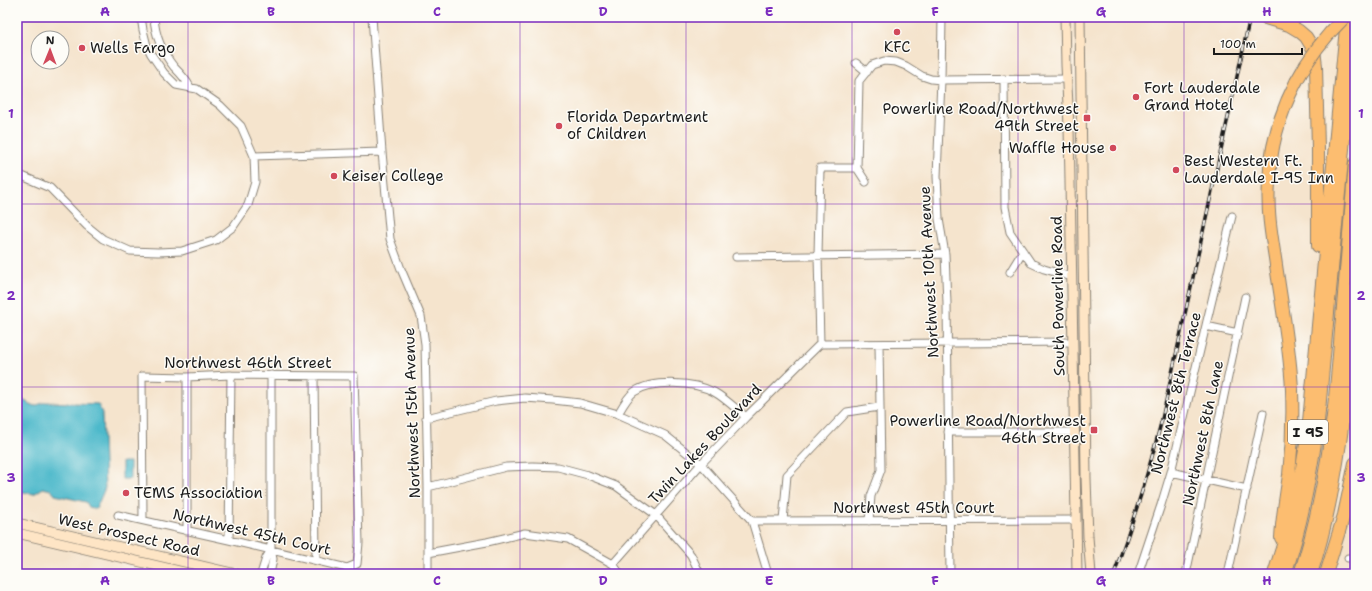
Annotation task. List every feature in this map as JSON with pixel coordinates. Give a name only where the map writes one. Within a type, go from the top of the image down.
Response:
[{"type":"highway","points":[[1262,17],[1289,25],[1299,31],[1306,37],[1314,50],[1316,66],[1320,303]]},
{"type":"highway","points":[[1280,557],[1282,516],[1291,454],[1292,392],[1270,225],[1269,182],[1272,156],[1287,100],[1307,62],[1322,42],[1349,22]]},
{"type":"highway","points":[[1285,574],[1304,507],[1317,429],[1349,22]]},
{"type":"highway","name":"I 95","points":[[1274,574],[1292,516],[1304,454],[1310,411],[1349,22]]},
{"type":"highway","points":[[1300,574],[1319,505],[1332,427],[1355,164]]},
{"type":"highway","name":"I 95","points":[[1311,574],[1327,515],[1340,450],[1346,400],[1355,290]]},
{"type":"highway","points":[[1326,574],[1344,515],[1355,464]]},
{"type":"main road","name":"South Powerline Road","points":[[1065,17],[1069,126],[1078,574]]},
{"type":"main road","name":"South Powerline Road","points":[[1080,17],[1086,445],[1091,574]]},
{"type":"main road","points":[[1072,277],[1084,281]]},
{"type":"main road","points":[[1075,414],[1080,426],[1086,432]]},
{"type":"main road","points":[[1075,432],[1081,437],[1086,445]]},
{"type":"main road","name":"West Prospect Road","points":[[17,524],[227,573]]},
{"type":"main road","name":"West Prospect Road","points":[[17,533],[192,574]]},
{"type":"street","points":[[17,175],[50,188],[87,226],[103,239],[130,251],[182,251],[216,240],[233,227],[248,205],[255,182],[254,156],[241,126],[220,105],[197,89],[176,85],[164,73],[147,46],[141,17]]},
{"type":"street","points":[[154,17],[155,29],[161,48],[185,78],[190,87]]},
{"type":"street","name":"Northwest 15th Avenue","points":[[372,17],[390,239],[421,316],[424,344],[428,487],[428,574]]},
{"type":"street","name":"Northwest 10th Avenue","points":[[942,17],[937,176],[939,219],[945,254],[950,574]]},
{"type":"street","points":[[866,182],[857,168],[859,81],[872,65],[884,61],[896,62],[906,66],[922,76],[941,80],[1067,79]]},
{"type":"street","points":[[856,63],[867,72]]},
{"type":"street","points":[[1004,79],[1006,207],[1010,232],[1032,263],[1072,277]]},
{"type":"street","points":[[254,156],[382,152]]},
{"type":"street","points":[[857,168],[820,168],[818,255],[820,344],[1073,342]]},
{"type":"street","name":"Northwest 8th Terrace","points":[[1138,574],[1171,472],[1232,216]]},
{"type":"street","points":[[1010,272],[1023,251]]},
{"type":"street","points":[[736,257],[945,254]]},
{"type":"street","name":"Northwest 8th Lane","points":[[1186,574],[1245,297]]},
{"type":"street","points":[[1206,326],[1238,333]]},
{"type":"street","name":"Twin Lakes Boulevard","points":[[613,564],[701,464],[820,344]]},
{"type":"street","points":[[870,521],[871,496],[881,470],[879,344]]},
{"type":"street","points":[[229,540],[231,375]]},
{"type":"street","points":[[270,574],[273,559],[271,550],[272,375]]},
{"type":"street","name":"Northwest 46th Street","points":[[143,520],[142,376],[354,376],[359,544],[357,564]]},
{"type":"street","points":[[314,376],[316,560]]},
{"type":"street","points":[[187,377],[187,531]]},
{"type":"street","points":[[618,414],[633,392],[649,385],[674,384],[696,385],[715,392],[746,418]]},
{"type":"street","points":[[426,418],[496,401],[525,398],[580,403],[618,414],[665,435],[701,464],[752,521],[768,574]]},
{"type":"street","points":[[783,521],[787,475],[847,412],[879,407]]},
{"type":"street","points":[[1228,574],[1263,413]]},
{"type":"street","points":[[948,432],[1075,432]]},
{"type":"street","points":[[428,487],[506,468],[533,466],[558,467],[588,475],[616,486],[656,515],[691,555],[700,574]]},
{"type":"street","points":[[1171,472],[1247,489]]},
{"type":"street","name":"Northwest 45th Court","points":[[118,515],[346,568],[357,564]]},
{"type":"street","name":"Northwest 45th Court","points":[[752,521],[950,522],[1076,520]]},
{"type":"street","points":[[428,553],[525,533],[568,539],[613,564],[620,574]]},
{"type":"street","points":[[261,574],[266,558],[271,550]]},
{"type":"water","points":[[17,397],[34,406],[46,402],[98,404],[102,413],[105,488],[96,509],[89,507],[86,502],[55,495],[51,490],[43,488],[34,494],[17,491]]},
{"type":"water","points":[[122,462],[130,462],[130,479],[122,479]]},
{"type":"railway","points":[[1114,574],[1128,536],[1152,458],[1162,419],[1250,17]]},
{"type":"place","name":"KFC","points":[[897,32]]},
{"type":"place","name":"Wells Fargo","points":[[82,48]]},
{"type":"place","name":"Fort Lauderdale Grand Hotel","points":[[1136,97]]},
{"type":"place","name":"Powerline Road/Northwest 49th Street","points":[[1087,118]]},
{"type":"place","name":"Florida Department of Children","points":[[559,126]]},
{"type":"place","name":"Waffle House","points":[[1113,148]]},
{"type":"place","name":"Best Western Ft. Lauderdale I-95 Inn","points":[[1176,170]]},
{"type":"place","name":"Keiser College","points":[[334,176]]},
{"type":"place","name":"Powerline Road/Northwest 46th Street","points":[[1094,430]]},
{"type":"place","name":"TEMS Association","points":[[126,493]]}]
